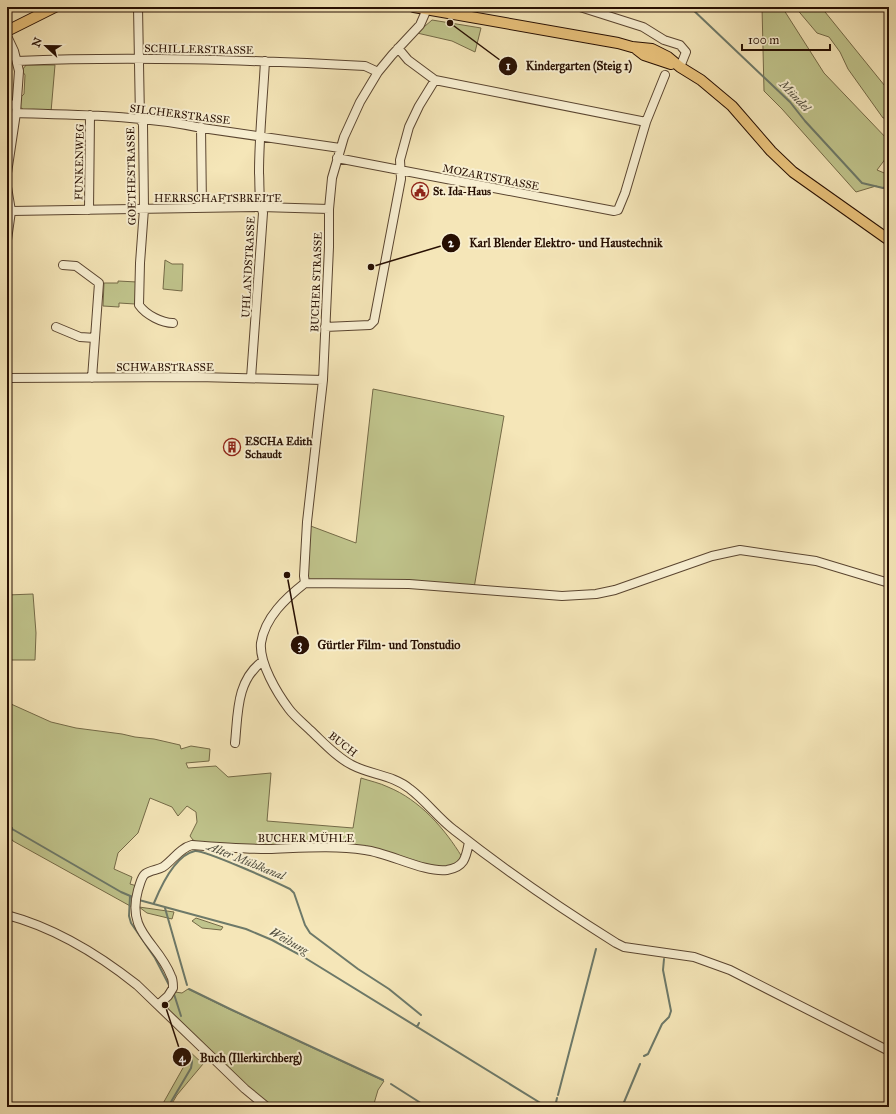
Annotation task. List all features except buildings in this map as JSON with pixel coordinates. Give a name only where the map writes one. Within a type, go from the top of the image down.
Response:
[{"type":"main road","points":[[7,31],[55,7]]},
{"type":"main road","points":[[414,7],[618,43],[632,47],[652,49],[668,57],[680,67],[713,88],[732,106],[771,151],[793,172],[889,240]]},
{"type":"street","name":"GOETHESTRASSE","points":[[138,7],[138,59],[140,120],[143,124],[144,209],[140,263],[139,306],[165,323],[173,323]]},
{"type":"street","points":[[580,7],[638,26],[664,40],[680,45],[686,52],[680,67]]},
{"type":"street","name":"BUCHER STRASSE","points":[[305,583],[304,576],[307,522],[323,380],[329,247],[330,186],[340,148],[360,102],[378,72],[420,25],[427,9]]},
{"type":"street","points":[[7,36],[19,71],[16,113],[7,173]]},
{"type":"street","points":[[398,48],[408,60],[435,80],[646,122],[665,75]]},
{"type":"street","name":"SCHILLERSTRASSE","points":[[17,62],[138,59],[265,61],[365,66],[378,72]]},
{"type":"street","name":"UHLANDSTRASSE","points":[[252,378],[263,213],[260,192],[260,136],[265,61]]},
{"type":"street","points":[[325,327],[370,325],[374,321],[401,179],[400,160],[409,127],[419,106],[435,80]]},
{"type":"street","points":[[7,105],[16,104]]},
{"type":"street","name":"SILCHERSTRASSE","points":[[16,113],[90,115],[182,123],[340,148]]},
{"type":"street","name":"FUNKENWEG","points":[[89,210],[90,115]]},
{"type":"street","name":"MOZARTSTRASSE","points":[[337,158],[614,211],[618,210],[625,193],[646,122]]},
{"type":"street","points":[[201,127],[202,208]]},
{"type":"street","points":[[7,187],[11,211],[7,240]]},
{"type":"street","name":"HERRSCHAFTSBREITE","points":[[11,211],[261,207],[329,209]]},
{"type":"street","points":[[63,265],[76,266],[99,283],[92,378]]},
{"type":"street","points":[[56,327],[80,337],[95,338]]},
{"type":"street","name":"SCHWABSTRASSE","points":[[7,378],[252,378],[323,380]]},
{"type":"street","points":[[305,583],[409,584],[562,596],[583,595],[615,590],[712,556],[740,550],[816,561],[889,583]]},
{"type":"street","name":"BUCH","points":[[305,583],[283,602],[269,622],[261,645],[263,661],[267,671],[289,709],[335,753],[351,765],[403,783],[421,798],[453,830],[469,842]]},
{"type":"street","points":[[235,743],[240,694],[247,678],[263,661]]},
{"type":"street","points":[[469,842],[571,915],[624,947],[694,957],[730,970],[889,1051]]},
{"type":"street","name":"BUCHER MÜHLE","points":[[158,1005],[168,996],[173,988],[172,976],[162,959],[138,926],[135,916],[137,893],[141,880],[145,874],[161,868],[174,859],[185,847],[192,845],[247,849],[345,847],[367,850],[438,870],[456,868],[462,864],[469,842]]},
{"type":"street","points":[[7,915],[35,924],[81,946],[118,970],[137,985],[245,1089],[267,1107]]},
{"type":"green space","points":[[762,7],[782,7],[824,73],[889,141],[889,154],[877,170],[889,175],[889,190],[876,186],[856,192],[764,91]]},
{"type":"green space","points":[[795,7],[821,7],[889,91],[889,118],[883,118],[848,69],[840,52],[829,37],[817,33]]},
{"type":"green space","points":[[432,20],[481,28],[475,52],[452,41],[417,33]]},
{"type":"green space","points":[[26,65],[55,65],[51,112],[24,110],[20,107],[21,97],[24,94],[25,75],[23,69]]},
{"type":"green space","points":[[165,260],[172,264],[183,264],[182,291],[163,289]]},
{"type":"green space","points":[[118,281],[137,282],[135,304],[119,303],[119,307],[103,306],[104,283],[118,283]]},
{"type":"green space","points":[[373,389],[504,416],[474,588],[308,581],[308,525],[356,543]]},
{"type":"green space","points":[[33,594],[36,633],[35,660],[7,660],[7,595]]},
{"type":"green space","points":[[7,699],[11,704],[51,722],[76,728],[154,739],[180,745],[181,749],[191,746],[210,749],[209,761],[186,763],[188,768],[216,766],[228,777],[271,773],[267,821],[353,828],[361,778],[382,784],[411,799],[431,816],[448,836],[462,857],[452,868],[433,867],[375,850],[273,847],[197,842],[190,836],[197,822],[196,812],[187,806],[178,816],[172,807],[150,798],[138,833],[118,853],[114,869],[132,877],[130,884],[137,886],[132,907],[13,841],[7,833]]},
{"type":"green space","points":[[139,907],[174,912],[172,919],[147,913]]},
{"type":"green space","points":[[196,918],[223,927],[221,930],[202,928],[192,921]]},
{"type":"green space","points":[[188,989],[384,1081],[378,1090],[373,1107],[271,1107],[169,1011],[167,1001],[175,992],[182,993]]},
{"type":"green space","points":[[187,1049],[203,1064],[177,1095],[170,1107],[161,1107],[188,1059]]},
{"type":"waterway","name":"Mündel","points":[[690,7],[790,102],[805,121],[862,183],[883,188],[889,186]]},
{"type":"waterway","name":"Weihung","points":[[7,826],[121,892],[135,898]]},
{"type":"waterway","points":[[7,847],[12,828]]},
{"type":"waterway","name":"Alter Mühlkanal","points":[[154,903],[165,880],[175,865],[181,858],[195,851],[241,867],[290,889],[294,893],[305,925],[310,933],[358,969],[389,989],[421,1015]]},
{"type":"waterway","points":[[130,896],[129,916],[131,923],[155,958],[169,985]]},
{"type":"waterway","name":"Weihung","points":[[139,900],[246,929],[272,940],[302,956],[547,1107]]},
{"type":"waterway","points":[[165,908],[187,985]]},
{"type":"waterway","points":[[558,1095],[596,949]]},
{"type":"waterway","points":[[644,1056],[648,1054],[662,1024],[669,1017],[671,1011],[663,970],[664,959]]},
{"type":"waterway","points":[[189,989],[383,1080]]},
{"type":"waterway","points":[[174,994],[181,1016]]},
{"type":"waterway","name":"Weihung","points":[[417,1027],[419,1023]]},
{"type":"waterway","points":[[168,1107],[191,1068],[192,1062],[189,1051]]},
{"type":"waterway","points":[[622,1107],[640,1064]]},
{"type":"waterway","points":[[391,1084],[427,1107]]},
{"type":"waterway","points":[[555,1107],[557,1098]]},
{"type":"place","name":"Kindergarten (Steig 1)","points":[[450,23]]},
{"type":"place","name":"St. Ida-Haus","points":[[420,191]]},
{"type":"place","name":"Karl Blender Elektro- und Haustechnik","points":[[371,267]]},
{"type":"place","name":"ESCHA Edith Schaudt","points":[[232,447]]},
{"type":"place","name":"Gürtler Film- und Tonstudio","points":[[287,575]]},
{"type":"place","name":"Buch (Illerkirchberg)","points":[[165,1005]]}]
